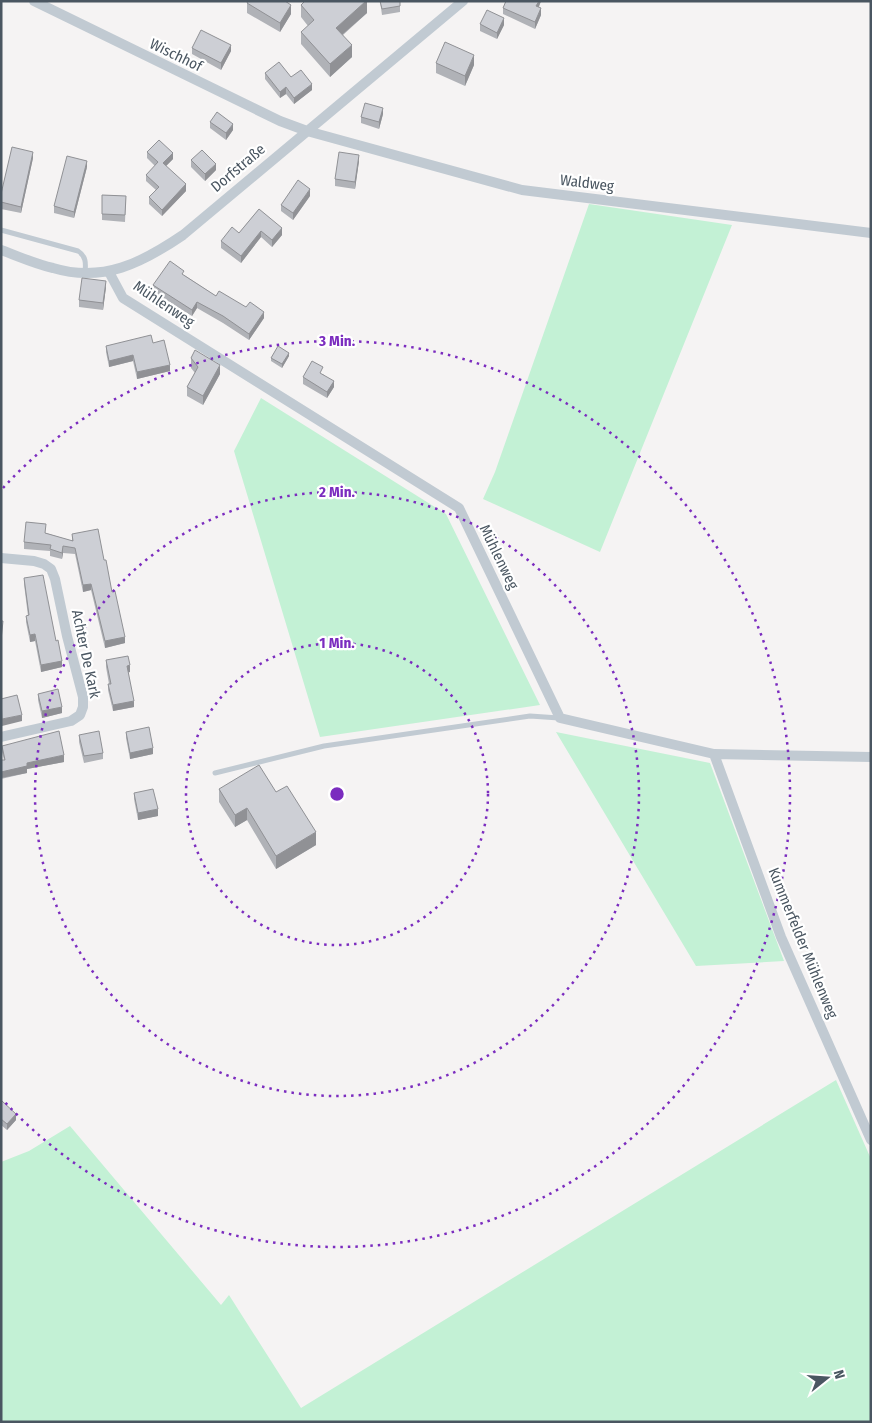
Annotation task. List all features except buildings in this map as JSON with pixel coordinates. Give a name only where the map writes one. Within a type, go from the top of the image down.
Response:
[{"type":"street","name":"Wischhof","points":[[34,1],[280,121],[306,131]]},
{"type":"street","name":"Dorfstraße","points":[[1,250],[54,269],[85,273],[109,272],[136,264],[183,235],[464,1]]},
{"type":"street","name":"Waldweg","points":[[306,131],[522,190],[871,233]]},
{"type":"street","name":"Mühlenweg","points":[[109,272],[123,298],[459,508],[560,718]]},
{"type":"street","name":"Achter De Kark","points":[[1,558],[34,561],[44,564],[51,569],[83,696],[83,707],[80,715],[71,721],[1,737]]},
{"type":"street","points":[[560,718],[714,754],[871,757]]},
{"type":"street","name":"Kummerfelder Mühlenweg","points":[[714,754],[781,937],[871,1140]]},
{"type":"lane","points":[[1,230],[78,251],[83,254],[86,262],[85,273]]},
{"type":"lane","points":[[215,773],[324,746],[530,716],[560,718]]},
{"type":"green space","points":[[589,204],[732,225],[600,552],[483,499],[495,472]]},
{"type":"green space","points":[[261,398],[446,514],[540,705],[320,737],[234,451]]},
{"type":"green space","points":[[556,732],[710,763],[784,961],[696,966]]},
{"type":"green space","points":[[836,1080],[871,1159],[871,1422],[1,1422],[1,1162],[29,1151],[70,1126],[221,1305],[229,1295],[301,1408]]}]
